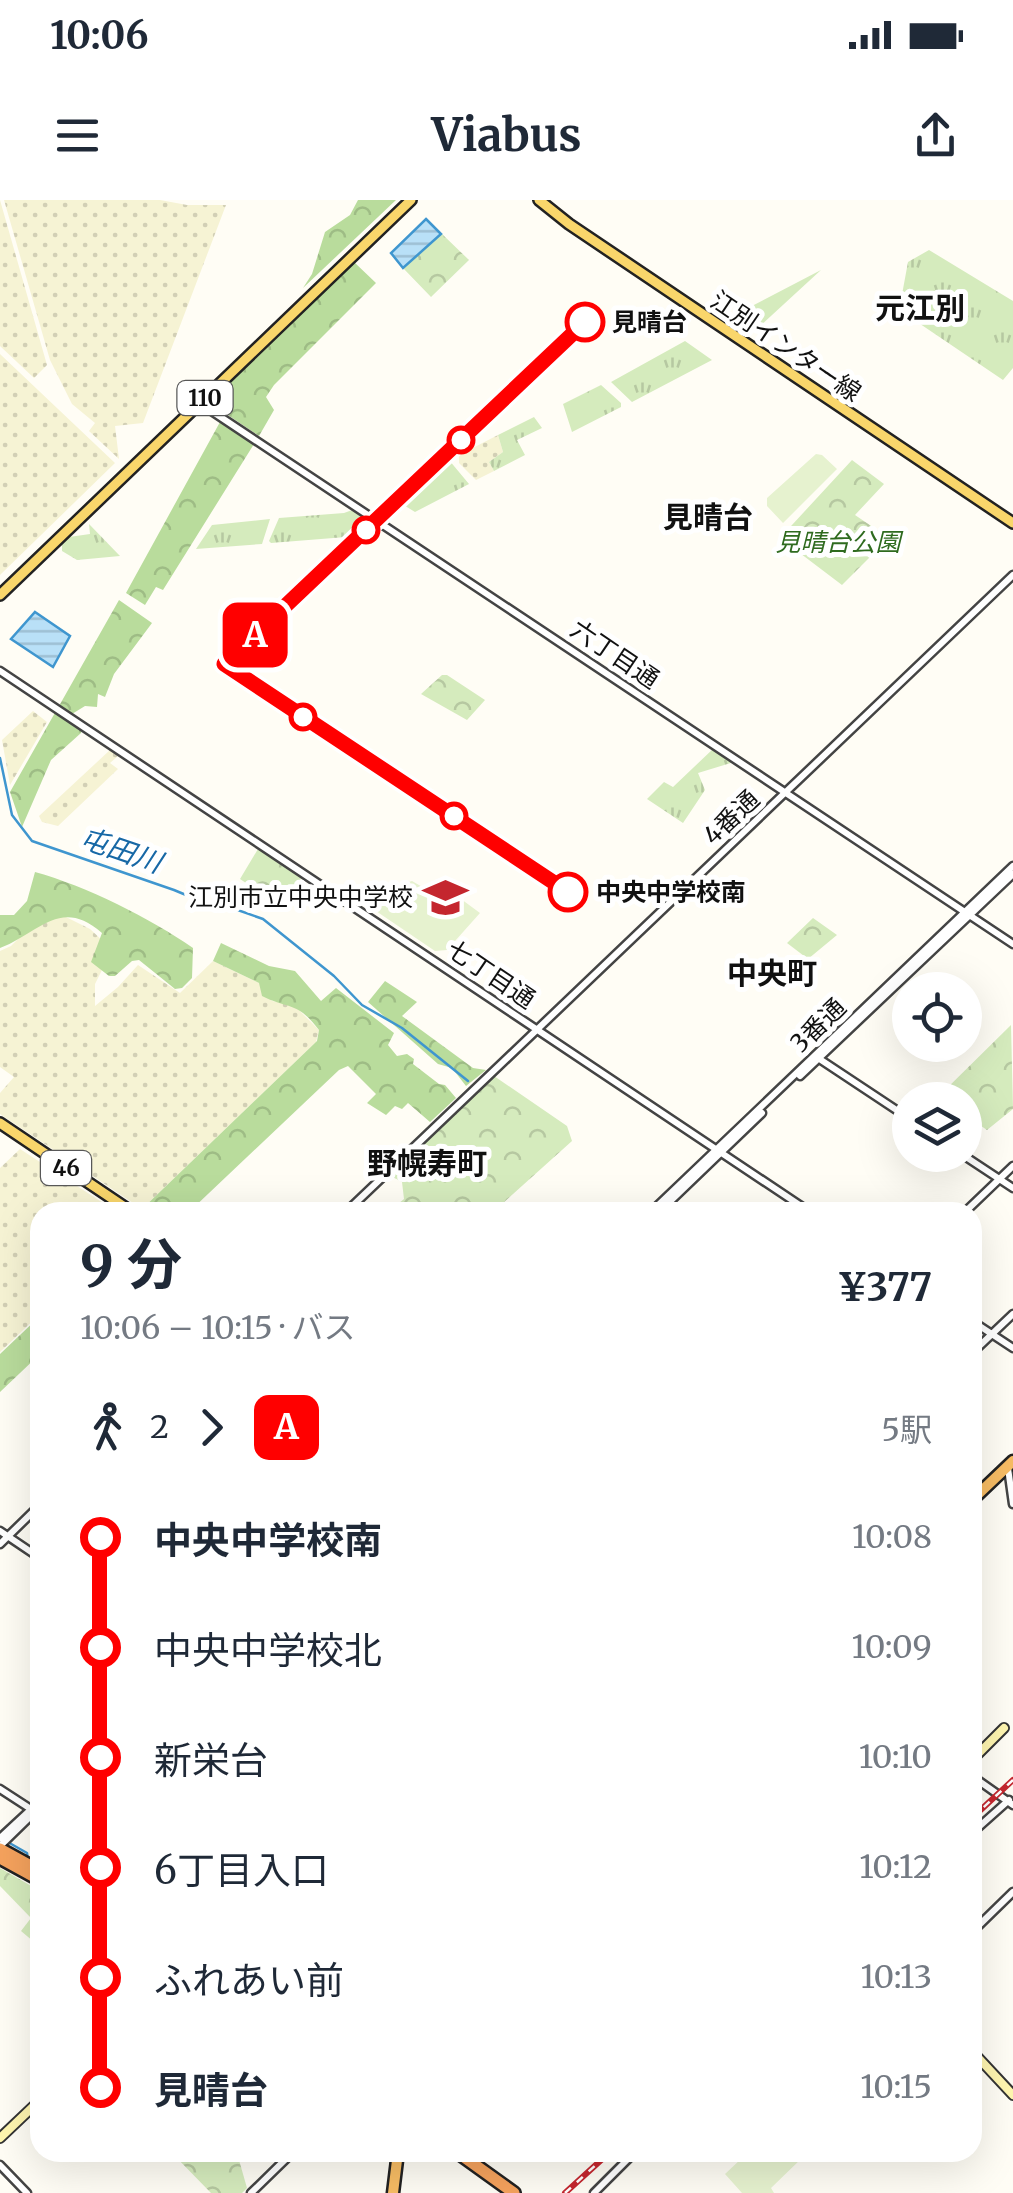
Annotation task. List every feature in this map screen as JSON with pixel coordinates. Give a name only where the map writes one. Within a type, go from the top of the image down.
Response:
[{"type":"highway","points":[[982,1491],[1010,1464]]},
{"type":"highway","points":[[0,1844],[30,1864]]},
{"type":"highway","points":[[0,1858],[30,1874]]},
{"type":"highway","points":[[393,2193],[397,2162]]},
{"type":"highway","points":[[458,2162],[500,2193]]},
{"type":"highway","points":[[471,2162],[514,2193]]},
{"type":"main road","name":"110","points":[[0,596],[402,200]]},
{"type":"main road","name":"110","points":[[0,588],[411,200]]},
{"type":"main road","name":"江別インター線","points":[[539,200],[1013,523]]},
{"type":"main road","name":"46","points":[[0,1124],[117,1202]]},
{"type":"main road","points":[[982,1750],[1004,1728]]},
{"type":"main road","points":[[982,2062],[1013,2095]]},
{"type":"main road","points":[[0,2138],[30,2110]]},
{"type":"street","name":"六丁目通","points":[[198,401],[1013,944]]},
{"type":"street","name":"4番通","points":[[356,1202],[1013,575]]},
{"type":"street","name":"七丁目通","points":[[0,671],[795,1202]]},
{"type":"street","name":"3番通","points":[[968,913],[1013,866]]},
{"type":"street","name":"3番通","points":[[669,1202],[816,1057],[1013,874]]},
{"type":"street","points":[[816,1057],[892,1108]]},
{"type":"street","name":"3番通","points":[[662,1202],[719,1152]]},
{"type":"street","points":[[976,1202],[1013,1166]]},
{"type":"street","points":[[982,1167],[1013,1188]]},
{"type":"street","points":[[982,1344],[1013,1314]]},
{"type":"street","points":[[982,1328],[1013,1348]]},
{"type":"street","points":[[1010,1464],[1013,1504]]},
{"type":"street","points":[[0,1544],[4,1534],[30,1513]]},
{"type":"street","points":[[4,1534],[30,1551]]},
{"type":"street","points":[[1004,1728],[1013,1720]]},
{"type":"street","points":[[982,1783],[1011,1803],[982,1825]]},
{"type":"street","points":[[0,1789],[30,1805]]},
{"type":"street","points":[[0,1844],[30,1815]]},
{"type":"street","points":[[982,1922],[1013,1892]]},
{"type":"street","points":[[250,2193],[283,2162]]},
{"type":"street","points":[[594,2193],[625,2162]]},
{"type":"street","points":[[0,2166],[26,2193]]},
{"type":"shaded area","points":[[0,200],[47,365],[34,378],[0,346]]},
{"type":"shaded area","points":[[4,200],[160,200],[226,205],[143,423],[115,426],[119,459],[89,431],[95,423],[72,404],[50,360]]},
{"type":"shaded area","points":[[0,354],[115,463],[0,575]]},
{"type":"shaded area","points":[[498,435],[503,452],[489,462],[494,471],[476,480],[459,463],[459,455]]},
{"type":"shaded area","points":[[33,711],[47,722],[10,785],[2,740]]},
{"type":"shaded area","points":[[110,750],[119,755],[110,763],[118,769],[58,826],[42,822],[39,816]]},
{"type":"shaded area","points":[[58,913],[90,929],[104,942],[105,964],[95,984],[95,1006],[138,965],[180,993],[213,961],[259,983],[272,1001],[293,1004],[319,1030],[316,1042],[149,1202],[132,1202],[0,1114],[0,1093],[14,1077],[0,1067],[0,951],[11,946],[40,917]]},
{"type":"shaded area","points":[[20,1149],[102,1202],[30,1202],[30,1324],[0,1352],[0,1168]]},
{"type":"green space","points":[[358,200],[396,200],[303,288],[312,274],[325,232],[350,215]]},
{"type":"green space","points":[[442,234],[469,260],[431,297],[403,268]]},
{"type":"green space","points":[[929,250],[1013,301],[1013,368],[1003,380],[898,309],[903,303],[908,262]]},
{"type":"green space","points":[[354,262],[376,283],[274,385],[266,397],[274,410],[259,436],[222,411],[212,400]]},
{"type":"green space","points":[[821,270],[748,337],[723,321]]},
{"type":"green space","points":[[685,341],[712,360],[632,402],[611,382]]},
{"type":"green space","points":[[601,385],[621,407],[572,432],[563,404]]},
{"type":"green space","points":[[534,417],[542,428],[517,440],[525,455],[494,471],[489,462],[503,452],[498,435]]},
{"type":"green space","points":[[220,422],[254,444],[163,590],[156,587],[145,605],[126,593]]},
{"type":"green space","points":[[816,454],[837,469],[783,523],[767,506],[767,498]]},
{"type":"green space","points":[[446,460],[469,484],[415,512],[402,504]]},
{"type":"green space","name":"見晴台公園","points":[[852,460],[884,484],[855,515],[889,538],[842,585],[780,538]]},
{"type":"green space","points":[[355,509],[370,522],[350,541],[346,537],[269,541],[279,518]]},
{"type":"green space","points":[[270,519],[262,544],[196,549],[212,525]]},
{"type":"green space","points":[[89,524],[120,556],[77,560],[62,551],[62,544],[69,537],[90,534]]},
{"type":"green space","points":[[119,600],[152,623],[114,674],[105,697],[98,694],[97,707],[85,706],[72,714],[59,706]]},
{"type":"green space","points":[[442,675],[485,700],[467,720],[421,694]]},
{"type":"green space","points":[[56,711],[82,728],[81,733],[51,760],[22,827],[10,792]]},
{"type":"green space","points":[[714,748],[734,762],[698,773],[705,790],[683,823],[647,799],[664,782],[673,787]]},
{"type":"green space","points":[[258,849],[301,879],[276,903],[240,879]]},
{"type":"green space","points":[[35,872],[117,904],[193,948],[192,978],[175,989],[139,960],[109,976],[91,962],[102,933],[74,918],[49,921],[0,948],[0,915],[14,915],[27,901]]},
{"type":"green space","points":[[412,881],[431,892],[442,885],[480,913],[447,950],[435,951],[373,909],[399,885]]},
{"type":"green space","points":[[813,918],[837,935],[808,959],[787,943]]},
{"type":"green space","points":[[221,943],[269,966],[295,971],[321,1001],[336,988],[394,1033],[388,1045],[397,1056],[407,1054],[414,1059],[413,1064],[445,1085],[456,1098],[430,1122],[408,1103],[402,1109],[395,1106],[386,1115],[367,1103],[376,1094],[348,1066],[339,1070],[200,1202],[149,1202],[317,1041],[319,1030],[305,1014],[262,996],[259,983],[213,961]]},
{"type":"green space","points":[[385,981],[417,1002],[402,1016],[473,1068],[486,1070],[466,1086],[452,1068],[438,1064],[368,1002]]},
{"type":"green space","points":[[1011,1025],[1013,1109],[987,1130],[982,1127],[982,1082],[953,1082],[973,1062],[982,1062],[982,1054]]},
{"type":"green space","points":[[494,1076],[567,1126],[572,1141],[504,1202],[400,1202],[404,1199],[402,1182],[389,1175]]},
{"type":"green space","points":[[30,1326],[30,1364],[0,1392],[0,1354]]},
{"type":"green space","points":[[0,1868],[30,1885],[30,1917],[0,1886]]},
{"type":"green space","points":[[30,1919],[30,1939],[21,1931]]},
{"type":"green space","points":[[181,2162],[240,2162],[247,2188],[242,2193],[211,2193]]},
{"type":"green space","points":[[738,2162],[798,2162],[771,2188],[774,2193],[742,2193],[725,2174]]},
{"type":"water","points":[[426,219],[441,234],[403,268],[391,253]]},
{"type":"water","points":[[35,612],[70,636],[53,667],[11,639]]},
{"type":"waterway","name":"屯田川","points":[[0,758],[12,815],[32,841],[210,905],[263,919],[334,976],[362,1005],[402,1028],[468,1081]]},
{"type":"waterway","points":[[6,1841],[27,1853],[28,1861]]},
{"type":"railway","points":[[982,1809],[1013,1780]]},
{"type":"railway","points":[[565,2193],[599,2162]]},
{"type":"bus line","name":"A","points":[[568,892],[224,664],[585,322]]},
{"type":"place","name":"見晴台","points":[[585,322]]},
{"type":"place","name":"中央中学校南","points":[[568,892]]},
{"type":"place","name":"江別市立中央中学校","points":[[446,897]]},
{"type":"district","name":"元江別","points":[[920,309]]},
{"type":"district","name":"見晴台","points":[[708,518]]},
{"type":"district","name":"中央町","points":[[772,974]]},
{"type":"district","name":"野幌寿町","points":[[427,1164]]}]
